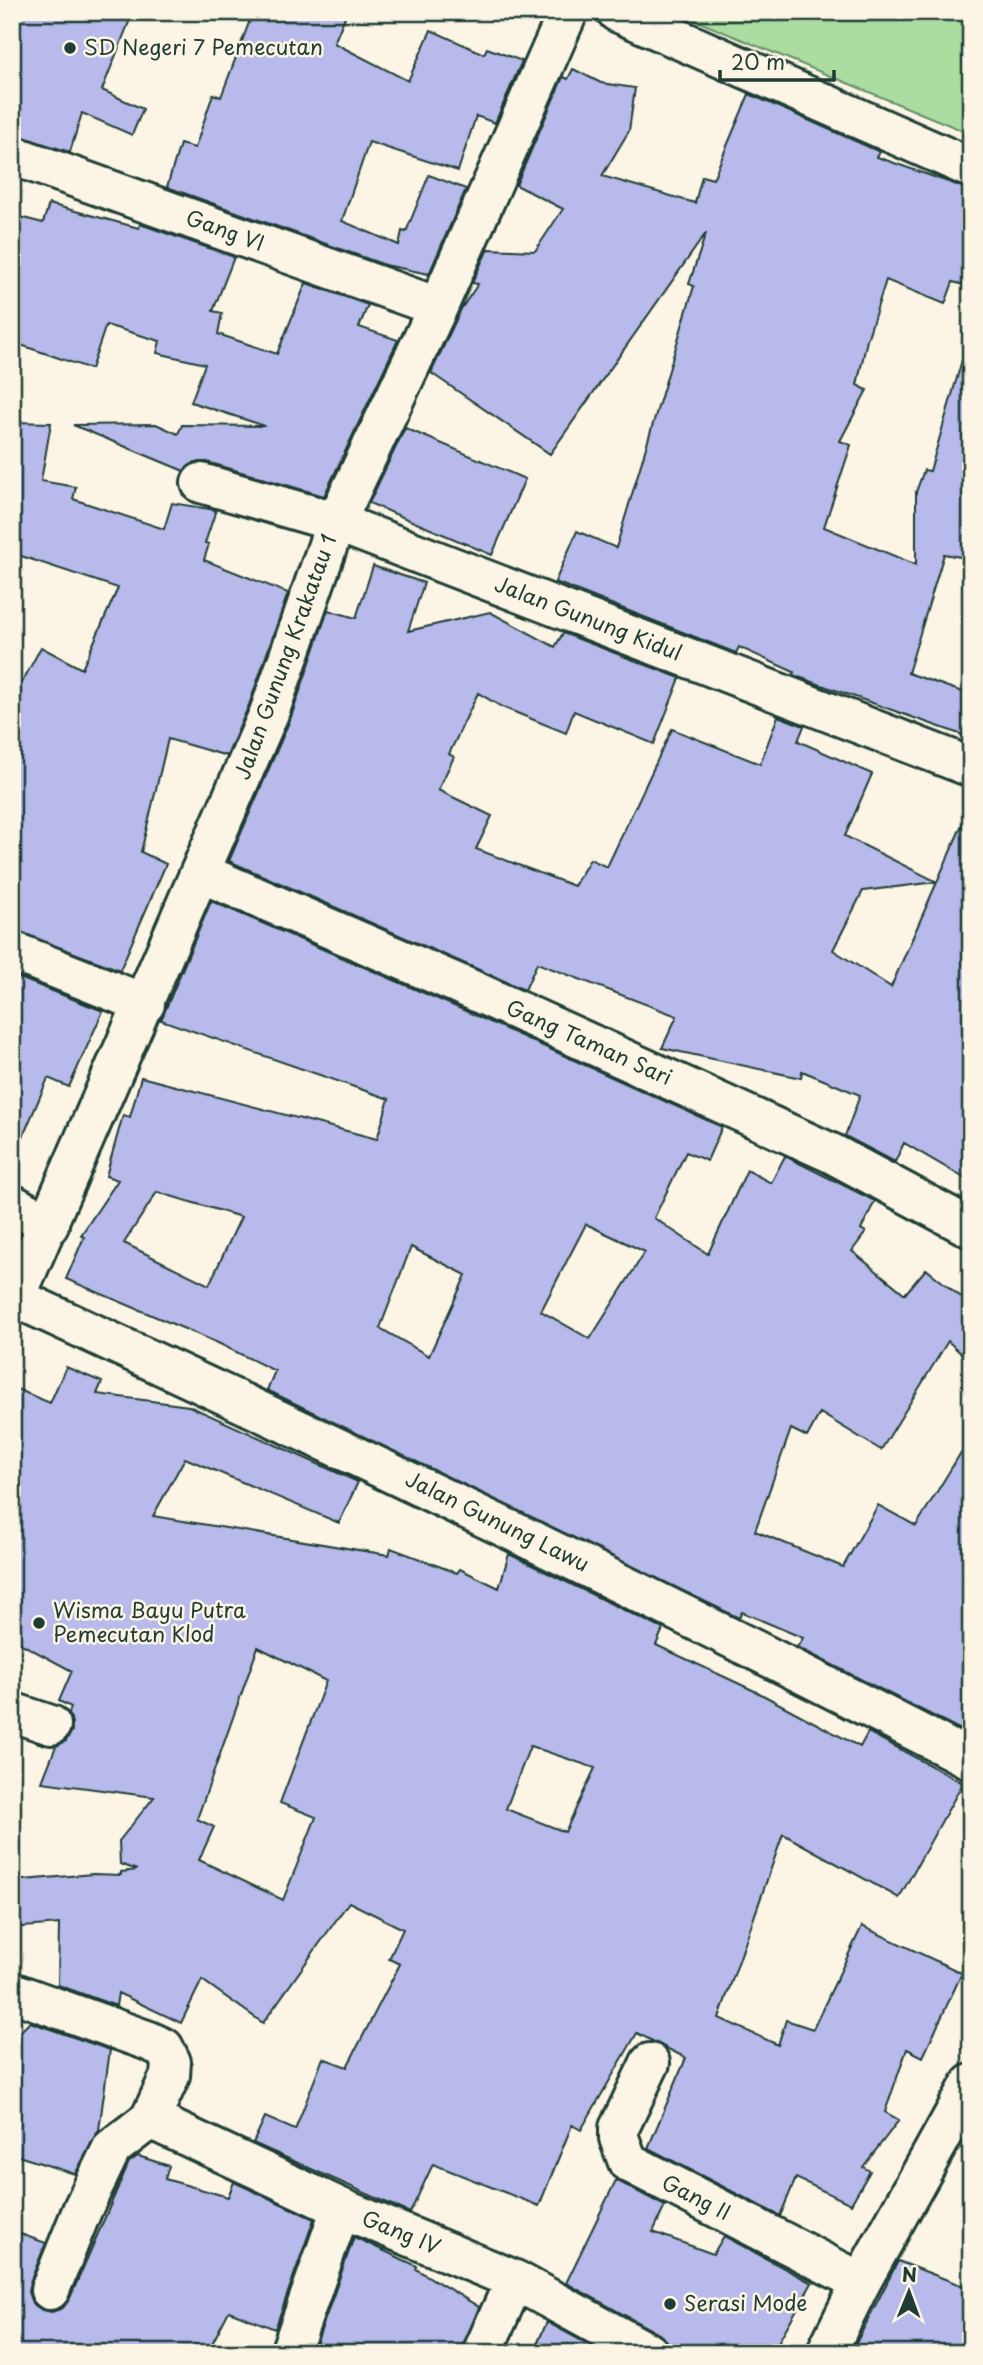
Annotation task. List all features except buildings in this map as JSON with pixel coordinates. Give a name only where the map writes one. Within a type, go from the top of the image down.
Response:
[{"type":"main road","name":"Jalan Gunung Krakatau 1","points":[[14,1302],[269,713],[336,522],[438,307],[568,12]]},
{"type":"main road","points":[[617,12],[971,168]]},
{"type":"main road","name":"Gang VI","points":[[12,155],[438,307]]},
{"type":"main road","name":"Jalan Gunung Kidul","points":[[201,483],[336,522],[971,767]]},
{"type":"main road","name":"Gang Taman Sari","points":[[201,873],[482,995],[831,1153],[971,1228]]},
{"type":"main road","points":[[12,951],[145,1004]]},
{"type":"main road","points":[[12,1204],[49,1225]]},
{"type":"main road","name":"Jalan Gunung Lawu","points":[[14,1302],[341,1447],[726,1633],[971,1760]]},
{"type":"main road","points":[[12,1712],[51,1725]]},
{"type":"main road","points":[[12,1992],[164,2049],[171,2062],[170,2076],[150,2119],[112,2148],[83,2208],[50,2290]]},
{"type":"main road","name":"Gang II","points":[[650,2063],[619,2128],[619,2138],[628,2162],[861,2282]]},
{"type":"main road","points":[[826,2353],[861,2282],[971,2084]]},
{"type":"main road","name":"Gang IV","points":[[150,2119],[341,2208],[515,2280],[649,2353]]},
{"type":"main road","points":[[290,2353],[341,2208]]},
{"type":"main road","points":[[482,2353],[515,2280]]},
{"type":"green space","points":[[675,12],[971,12],[971,134]]},
{"type":"place","name":"SD Negeri 7 Pemecutan","points":[[70,48]]},
{"type":"place","name":"Wisma Bayu Putra Pemecutan Klod","points":[[39,1623]]},
{"type":"place","name":"Serasi Mode","points":[[670,2304]]}]
